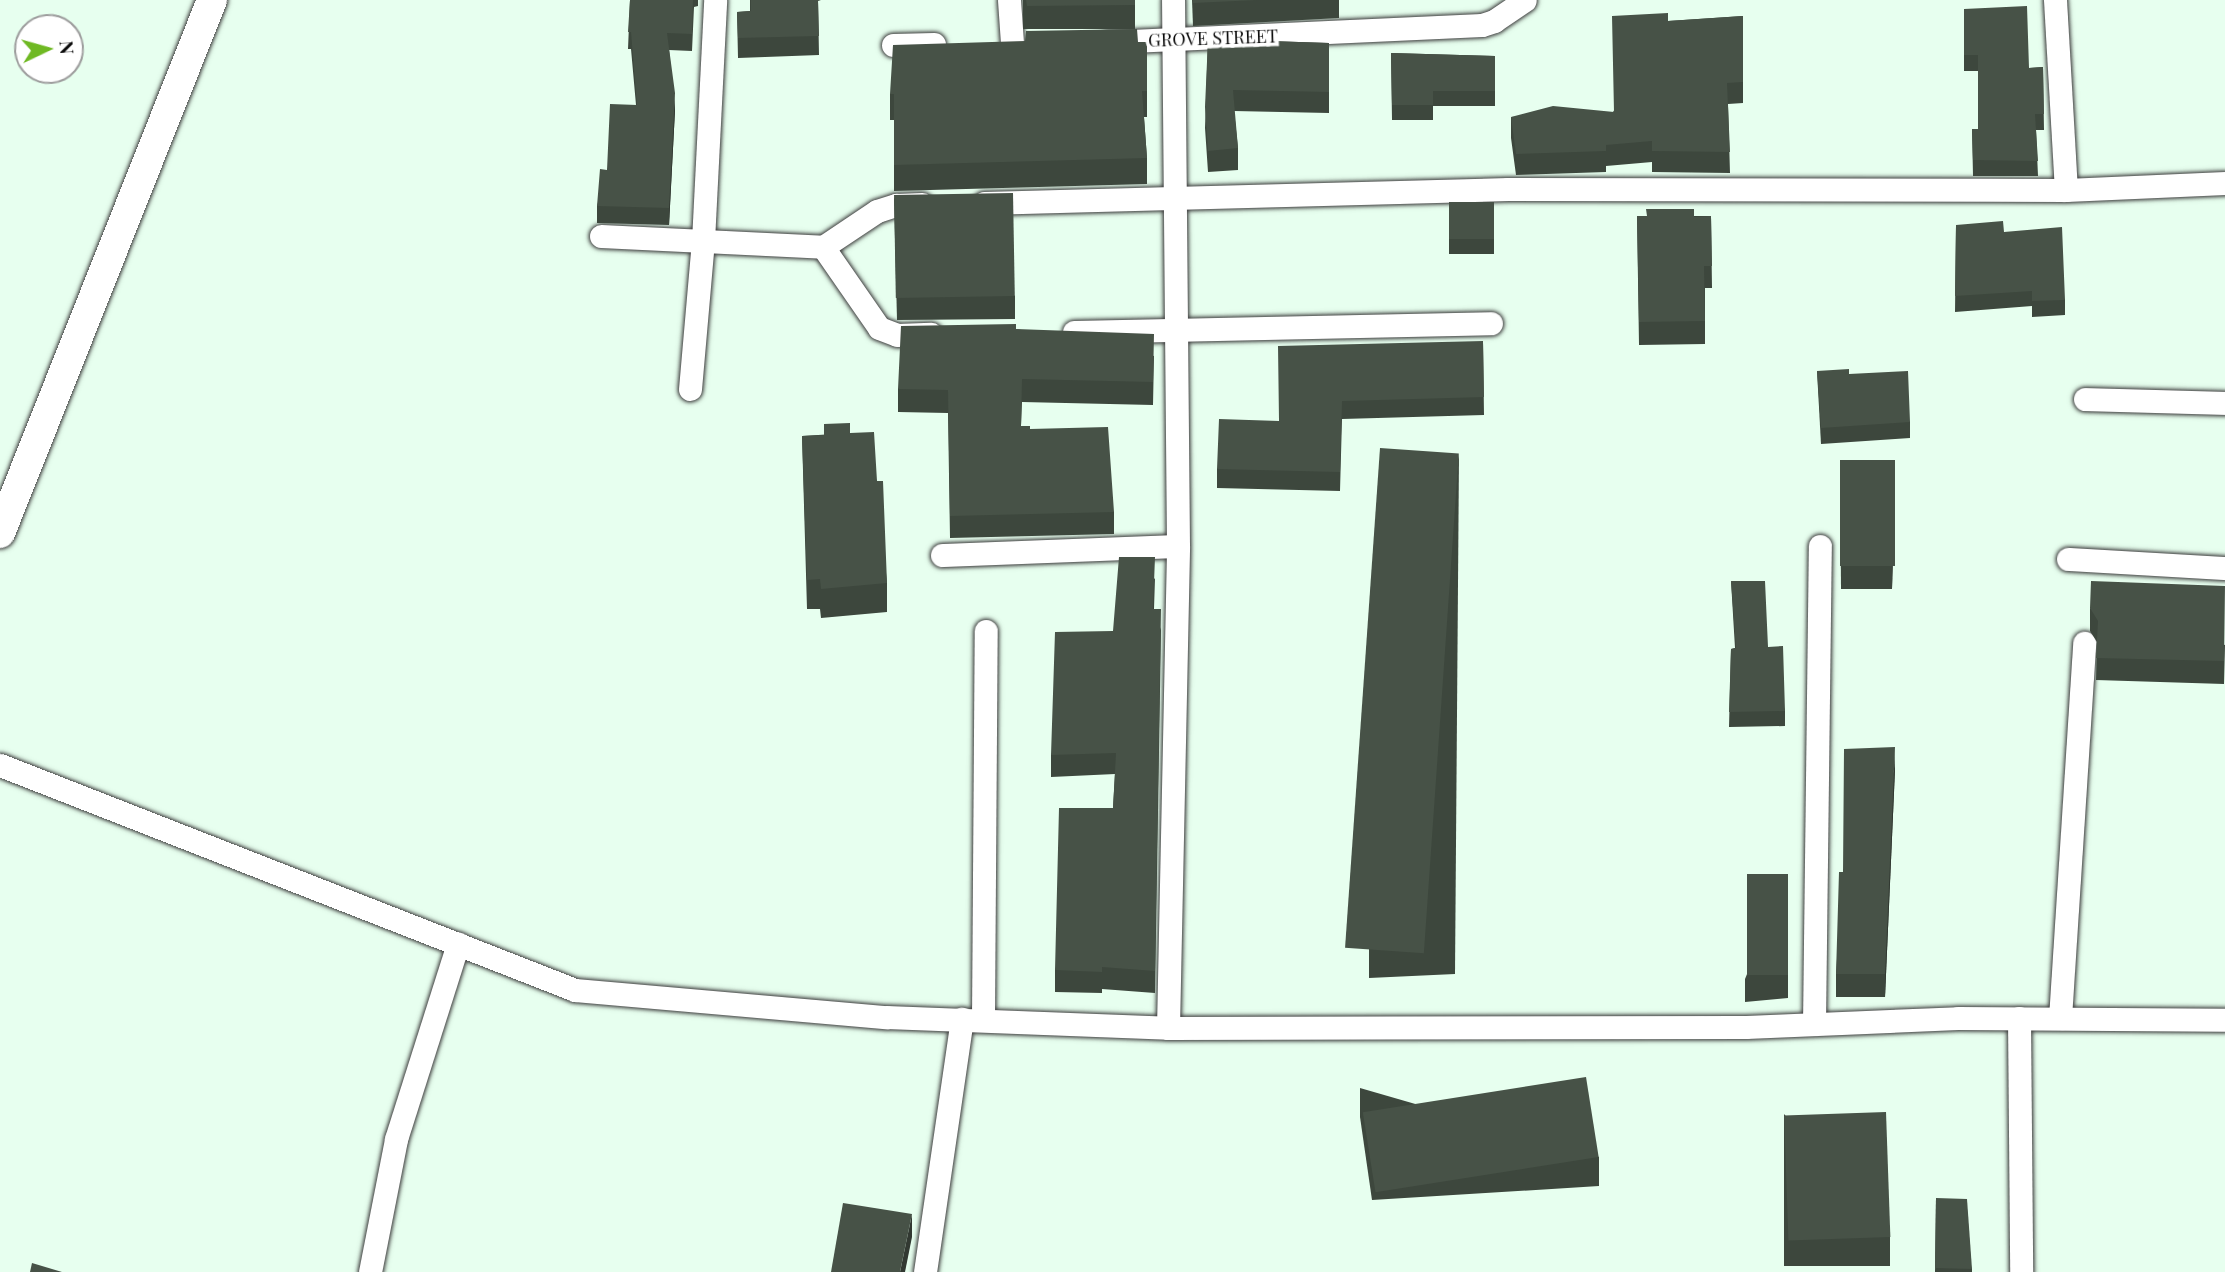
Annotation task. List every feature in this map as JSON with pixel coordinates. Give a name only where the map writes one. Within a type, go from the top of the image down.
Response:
[{"type":"street","points":[[690,389],[703,241],[715,0]]},
{"type":"street","points":[[1009,0],[1012,43]]},
{"type":"street","points":[[1168,1028],[1178,545],[1173,0]]},
{"type":"street","name":"GROVE STREET","points":[[1093,42],[1174,41],[1482,25],[1494,21],[1525,0]]},
{"type":"street","points":[[2055,0],[2066,190]]},
{"type":"street","points":[[0,533],[208,4]]},
{"type":"street","points":[[985,43],[1039,43]]},
{"type":"street","points":[[894,45],[959,44]]},
{"type":"street","points":[[966,203],[1508,189],[2066,190],[2225,183]]},
{"type":"street","points":[[601,236],[823,247],[877,211],[896,205],[938,204]]},
{"type":"street","points":[[823,247],[879,328],[897,335],[953,334]]},
{"type":"street","points":[[1050,332],[1491,323]]},
{"type":"street","points":[[2085,399],[2225,403]]},
{"type":"street","points":[[942,555],[1178,545]]},
{"type":"street","points":[[1814,1024],[1820,546]]},
{"type":"street","points":[[2068,559],[2225,568]]},
{"type":"street","points":[[925,1272],[973,1019],[986,631]]},
{"type":"street","points":[[2060,1018],[2084,643]]},
{"type":"street","points":[[0,765],[575,990],[886,1017],[1168,1028],[1814,1024],[1958,1018],[2225,1020]]},
{"type":"street","points":[[369,1272],[396,1139],[458,944]]},
{"type":"street","points":[[2018,1018],[2021,1272]]},
{"type":"building","points":[[630,0],[693,0],[692,34],[667,33],[675,93],[669,208],[597,206],[600,169],[607,170],[610,104],[637,105],[631,32],[628,32]]},
{"type":"building","points":[[751,0],[818,0],[819,36],[738,38],[737,12],[751,11]]},
{"type":"building","points":[[1026,0],[1135,0],[1135,5],[1027,6]]},
{"type":"building","points":[[1193,0],[1257,0],[1193,3]]},
{"type":"building","points":[[2027,6],[2029,68],[2043,67],[2044,114],[2035,114],[2038,161],[1973,160],[1972,129],[1978,129],[1978,55],[1964,55],[1964,9]]},
{"type":"building","points":[[1668,13],[1668,21],[1743,16],[1743,82],[1727,83],[1730,152],[1652,151],[1652,141],[1606,145],[1606,151],[1516,154],[1511,117],[1553,106],[1614,112],[1612,16]]},
{"type":"building","points":[[1137,29],[1138,42],[1147,42],[1147,91],[1142,91],[1147,158],[894,165],[894,94],[890,94],[893,45],[1025,41],[1026,31]]},
{"type":"building","points":[[1208,39],[1329,43],[1329,92],[1233,90],[1238,148],[1208,151],[1205,107]]},
{"type":"building","points":[[1391,53],[1495,56],[1495,91],[1433,91],[1433,105],[1392,105]]},
{"type":"building","points":[[1013,193],[1015,296],[896,298],[894,195]]},
{"type":"building","points":[[1449,202],[1494,202],[1494,239],[1449,239]]},
{"type":"building","points":[[1646,209],[1694,209],[1694,217],[1711,216],[1712,266],[1704,266],[1705,321],[1639,322],[1637,216],[1647,216]]},
{"type":"building","points":[[2003,221],[2004,232],[2062,227],[2065,300],[2032,301],[2032,291],[1955,296],[1956,225]]},
{"type":"building","points":[[1016,324],[1016,329],[1154,334],[1153,382],[1022,379],[1021,426],[1030,426],[1030,429],[1108,427],[1114,512],[950,516],[948,390],[898,389],[901,326]]},
{"type":"building","points":[[1483,341],[1484,397],[1342,401],[1340,472],[1217,469],[1219,419],[1279,421],[1278,346]]},
{"type":"building","points":[[1849,369],[1849,374],[1908,371],[1910,422],[1821,428],[1817,371]]},
{"type":"building","points":[[850,423],[850,433],[874,432],[877,481],[883,481],[887,583],[821,589],[820,579],[807,580],[802,436],[824,435],[824,424]]},
{"type":"building","points":[[1380,448],[1459,454],[1424,953],[1345,948]]},
{"type":"building","points":[[1840,460],[1895,460],[1895,566],[1840,566]]},
{"type":"building","points":[[1119,557],[1155,557],[1153,609],[1161,609],[1155,971],[1102,967],[1102,972],[1055,970],[1059,808],[1113,808],[1116,753],[1051,755],[1055,632],[1113,631]]},
{"type":"building","points":[[1731,581],[1765,581],[1768,647],[1783,646],[1785,711],[1729,712],[1731,649],[1736,648]]},
{"type":"building","points":[[2091,581],[2225,586],[2224,661],[2096,658],[2098,621],[2090,608]]},
{"type":"building","points":[[1895,747],[1885,974],[1836,974],[1839,872],[1843,872],[1844,749]]},
{"type":"building","points":[[1747,874],[1788,874],[1788,975],[1747,975]]},
{"type":"building","points":[[1586,1077],[1599,1157],[1375,1192],[1363,1112]]},
{"type":"building","points":[[1886,1112],[1890,1237],[1788,1240],[1784,1116]]},
{"type":"building","points":[[1936,1198],[1967,1199],[1972,1269],[1935,1268]]},
{"type":"building","points":[[843,1203],[912,1214],[900,1272],[831,1272]]},
{"type":"building","points":[[32,1263],[62,1272],[30,1272]]}]
